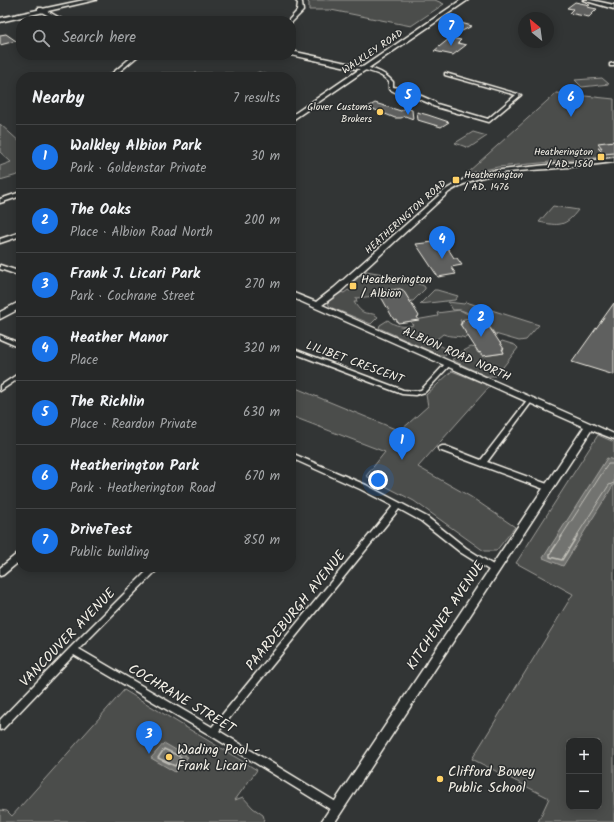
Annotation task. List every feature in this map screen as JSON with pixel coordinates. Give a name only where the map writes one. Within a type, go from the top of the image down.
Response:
[{"type":"main road","points":[[42,10],[80,0]]},
{"type":"main road","points":[[0,18],[93,0]]},
{"type":"main road","name":"WALKLEY ROAD","points":[[296,108],[456,0]]},
{"type":"main road","name":"WALKLEY ROAD","points":[[296,116],[465,0]]},
{"type":"main road","points":[[3,314],[16,302]]},
{"type":"main road","points":[[3,314],[16,307]]},
{"type":"street","points":[[296,16],[300,11],[300,3],[297,0]]},
{"type":"street","points":[[585,0],[614,7]]},
{"type":"street","points":[[42,10],[53,16]]},
{"type":"street","points":[[296,54],[378,72],[391,82],[391,88],[398,92],[411,94],[435,105],[489,122],[519,95],[447,74]]},
{"type":"street","points":[[116,72],[131,60]]},
{"type":"street","name":"HEATHERINGTON ROAD","points":[[317,305],[337,290],[447,191],[460,182],[479,175],[501,171],[614,160]]},
{"type":"street","points":[[0,201],[16,196]]},
{"type":"street","points":[[0,241],[16,236]]},
{"type":"street","points":[[0,267],[16,272]]},
{"type":"street","name":"ALBION ROAD NORTH","points":[[296,296],[614,437]]},
{"type":"street","points":[[0,337],[16,344]]},
{"type":"street","name":"LILIBET CRESCENT","points":[[296,352],[402,392],[415,393],[424,391],[448,364]]},
{"type":"street","points":[[0,389],[16,378]]},
{"type":"street","points":[[483,463],[530,400]]},
{"type":"street","name":"KITCHENER AVENUE","points":[[328,822],[589,426]]},
{"type":"street","points":[[442,448],[548,487]]},
{"type":"street","points":[[296,457],[362,487],[424,519],[463,550],[495,570]]},
{"type":"street","name":"PAARDEBURGH AVENUE","points":[[213,732],[398,506]]},
{"type":"street","points":[[2,569],[16,559]]},
{"type":"street","name":"VANCOUVER AVENUE","points":[[0,726],[151,572]]},
{"type":"street","name":"COCHRANE STREET","points":[[73,650],[213,732],[337,808]]},
{"type":"shaded area","points":[[306,0],[435,0],[444,4],[411,26],[331,10],[309,10],[309,3]]},
{"type":"shaded area","points":[[602,78],[609,84],[582,87],[575,80]]},
{"type":"shaded area","points":[[556,93],[614,99],[614,156],[498,167],[470,173],[468,172]]},
{"type":"shaded area","points":[[0,124],[16,138],[16,175],[0,180],[0,166],[11,162],[0,152]]},
{"type":"shaded area","points":[[473,132],[487,136],[469,148],[455,143]]},
{"type":"shaded area","points":[[553,206],[578,210],[569,220],[561,224],[539,222]]},
{"type":"shaded area","points":[[366,271],[389,275],[422,285],[425,289],[413,301],[410,301],[400,289],[380,291],[375,296],[356,298],[357,302],[354,302],[361,311],[378,317],[371,324],[330,307],[328,303],[330,299],[340,292],[344,293],[348,290],[350,291],[355,287],[350,285]]},
{"type":"shaded area","points":[[434,290],[458,296],[455,300],[420,304]]},
{"type":"shaded area","points":[[448,302],[464,304],[466,302],[539,325],[526,340],[519,341],[495,334],[482,317],[475,316],[461,310],[453,310]]},
{"type":"shaded area","points":[[460,310],[473,317],[460,320],[462,324],[460,324],[468,336],[465,338],[443,334],[433,342],[447,349],[447,353],[445,355],[439,355],[379,328],[380,325],[388,320],[396,325],[410,326],[413,325],[410,321],[438,316],[437,313]]},
{"type":"shaded area","points":[[502,341],[515,345],[518,348],[496,376],[486,376],[452,360],[456,355],[471,347],[476,348],[477,352],[483,356],[504,353],[500,343]]},
{"type":"shaded area","points":[[452,371],[490,386],[418,467],[471,497],[515,527],[496,551],[484,551],[414,501],[366,476],[385,452],[296,418],[296,388],[400,431],[428,406],[426,395]]},
{"type":"shaded area","points":[[598,435],[614,442],[614,822],[538,822],[549,798],[472,759],[573,594],[516,563]]},
{"type":"shaded area","points":[[124,690],[257,770],[235,800],[243,797],[253,808],[263,815],[263,822],[0,822],[0,810],[7,811],[12,816]]},
{"type":"water","points":[[607,458],[614,460],[614,484],[563,566],[543,558]]},
{"type":"water","name":"Wading Pool - Frank Licari","points":[[164,743],[188,757],[175,772],[151,758]]},
{"type":"building","points":[[575,2],[590,5],[587,7],[597,9],[589,17],[569,13],[573,9],[567,8]]},
{"type":"building","points":[[457,22],[472,26],[462,31],[448,28]]},
{"type":"building","points":[[6,34],[16,41],[0,45],[0,35]]},
{"type":"building","points":[[450,38],[461,40],[458,43],[466,45],[453,55],[434,51]]},
{"type":"building","points":[[375,103],[401,111],[405,108],[412,110],[413,119],[405,116],[395,118],[368,107]]},
{"type":"building","points":[[417,112],[449,122],[441,127],[421,121],[418,120]]},
{"type":"building","points":[[614,141],[614,153],[604,154],[598,148],[602,148],[598,143]]},
{"type":"building","points":[[434,242],[439,249],[447,247],[454,258],[457,258],[462,265],[451,267],[456,274],[438,277],[416,244]]},
{"type":"building","points":[[403,290],[419,316],[417,317],[419,320],[398,323],[396,319],[394,320],[379,293],[381,293],[380,291]]},
{"type":"building","points":[[614,303],[614,375],[572,362]]},
{"type":"building","points":[[481,319],[484,320],[494,334],[504,349],[502,349],[504,353],[483,356],[480,352],[479,353],[460,324],[462,324],[461,322]]},
{"type":"place","name":"DriveTest","points":[[451,46]]},
{"type":"place","name":"Glover Customs Brokers","points":[[380,112]]},
{"type":"place","name":"The Richlin","points":[[408,115]]},
{"type":"place","name":"Heatherington Park","points":[[571,117]]},
{"type":"place","name":"Heatherington / AD. 1560","points":[[601,157]]},
{"type":"place","name":"Heatherington / AD. 1476","points":[[456,180]]},
{"type":"place","name":"Heather Manor","points":[[442,259]]},
{"type":"place","name":"Heatherington / Albion","points":[[353,286]]},
{"type":"place","name":"The Oaks","points":[[481,337]]},
{"type":"place","name":"Walkley Albion Park","points":[[402,460]]},
{"type":"place","name":"Frank J. Licari Park","points":[[149,754]]},
{"type":"place","name":"Wading Pool - Frank Licari","points":[[169,757]]},
{"type":"place","name":"Clifford Bowey Public School","points":[[440,779]]}]
